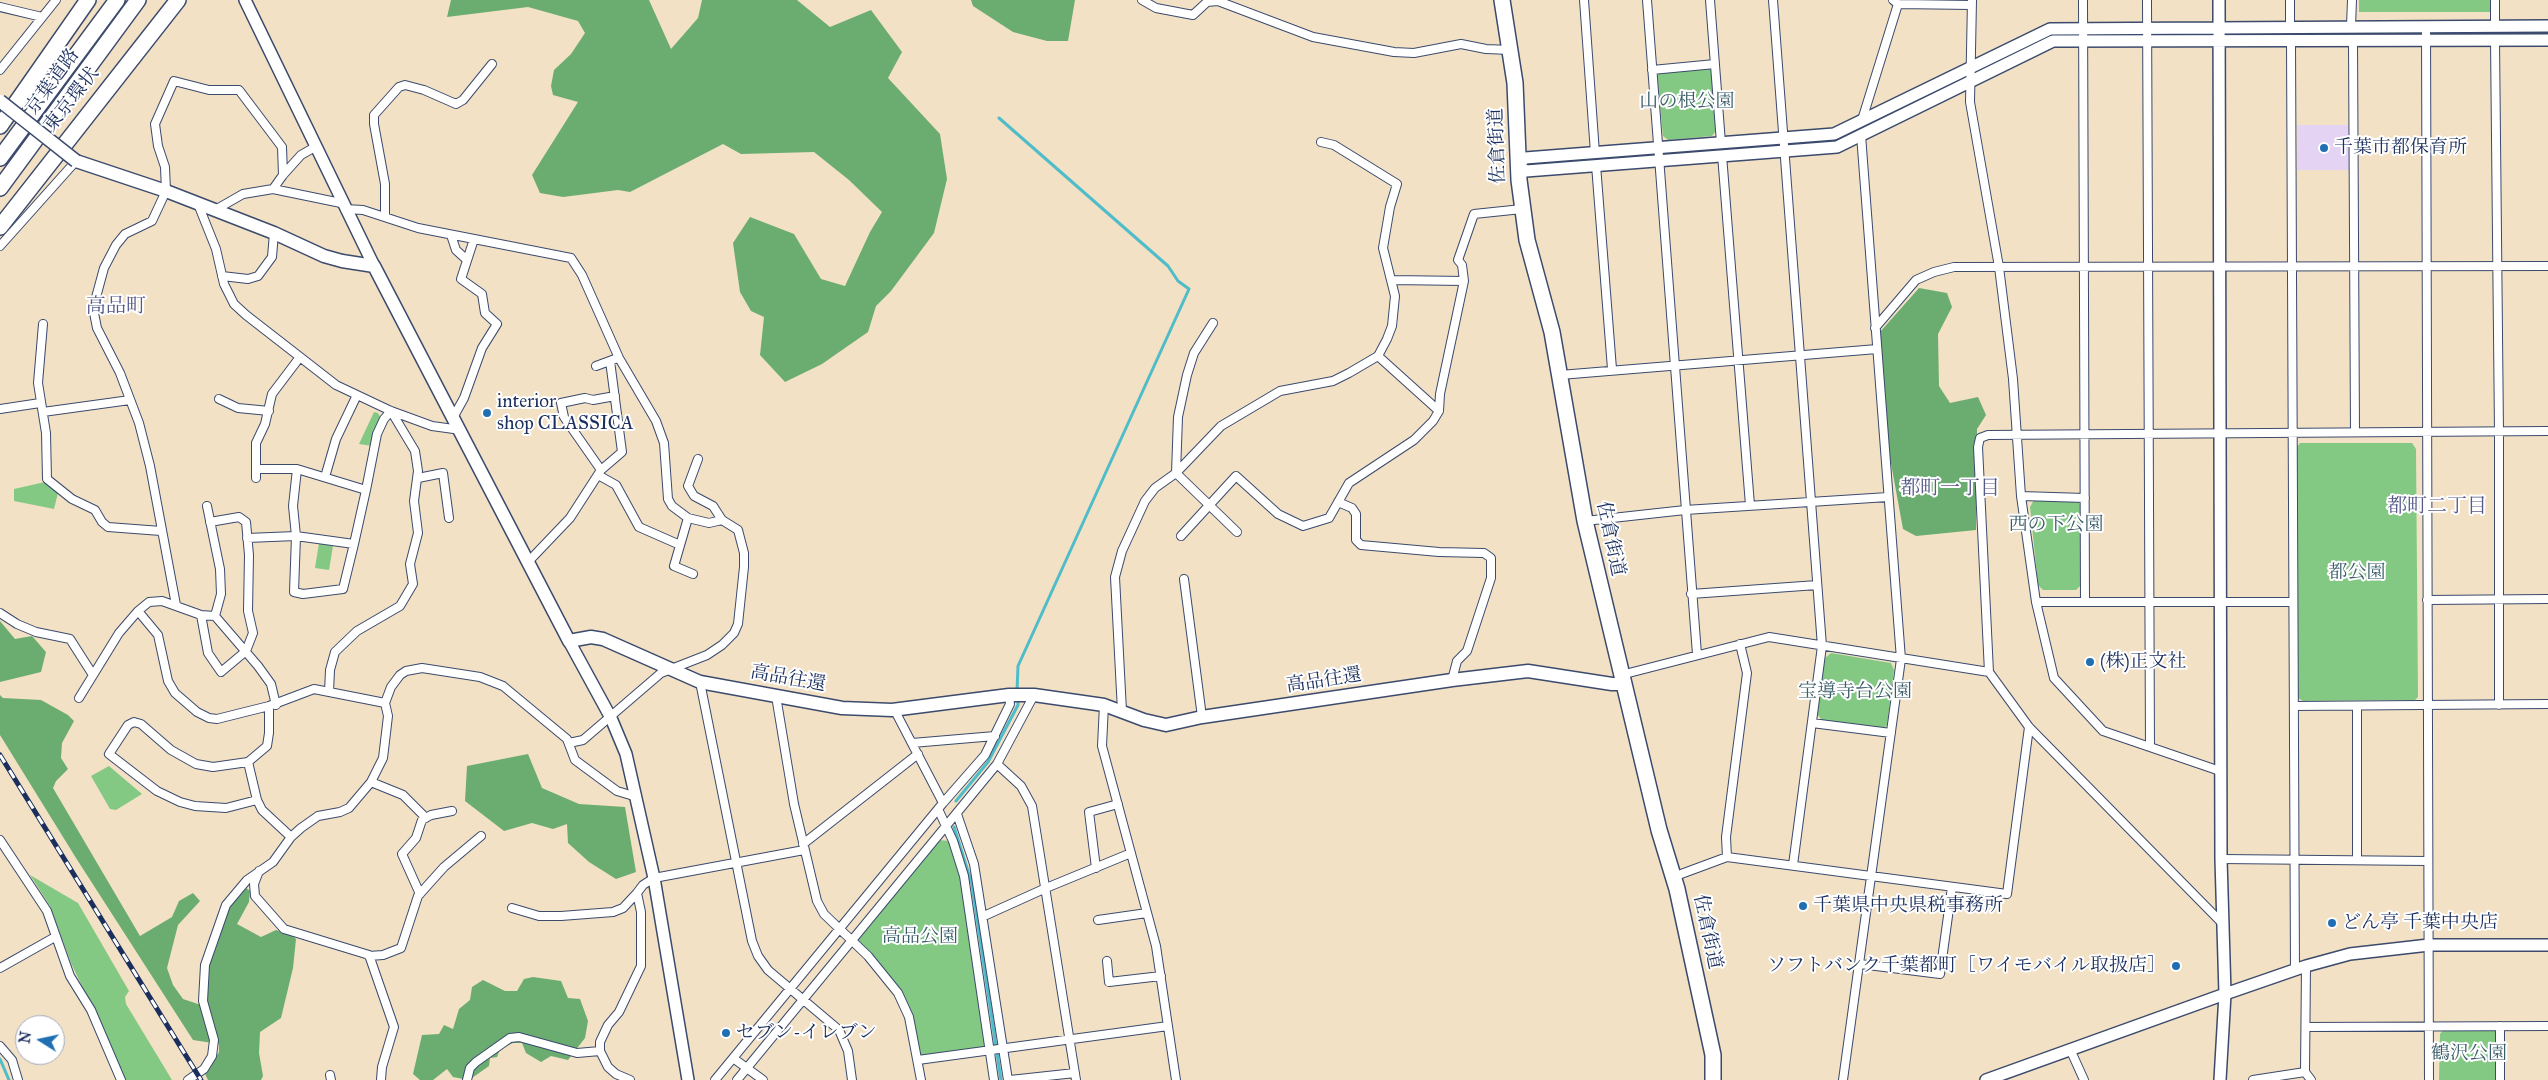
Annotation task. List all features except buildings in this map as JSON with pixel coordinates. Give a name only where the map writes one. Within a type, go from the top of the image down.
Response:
[{"type":"highway","points":[[0,126],[88,0]]},
{"type":"highway","points":[[69,63],[110,0]]},
{"type":"highway","name":"京葉道路","points":[[0,158],[117,0]]},
{"type":"highway","name":"京葉道路","points":[[0,188],[138,0]]},
{"type":"highway","name":"東京環状","points":[[0,227],[178,0]]},
{"type":"highway","name":"佐倉街道","points":[[1502,0],[1516,82],[1518,166],[1527,240],[1548,310],[1585,521],[1625,677],[1658,830],[1673,877],[1713,1055],[1713,1080]]},
{"type":"main road","points":[[0,101],[76,161],[166,191],[274,233],[324,256],[342,262],[374,266],[454,416],[569,641]]},
{"type":"main road","name":"高品往還","points":[[569,641],[591,637],[603,639],[700,682],[842,708],[894,710],[1009,695]]},
{"type":"main road","name":"高品往還","points":[[1034,695],[1104,705],[1144,720],[1166,724],[1452,680],[1528,671],[1612,684],[1625,677]]},
{"type":"main road","points":[[1009,695],[1034,695]]},
{"type":"street","points":[[0,70],[56,0]]},
{"type":"street","points":[[245,0],[343,206],[374,266]]},
{"type":"street","points":[[1142,0],[1156,8],[1193,15],[1207,1],[1218,1],[1313,37],[1394,52],[1414,53],[1461,44],[1486,49],[1510,50]]},
{"type":"street","points":[[1584,0],[1595,152]]},
{"type":"street","points":[[1646,0],[1697,654]]},
{"type":"street","points":[[1710,0],[1721,143]]},
{"type":"street","points":[[1773,0],[1822,646],[1793,866]]},
{"type":"street","points":[[2083,0],[2085,602]]},
{"type":"street","points":[[2147,0],[2150,747]]},
{"type":"street","points":[[2219,0],[2220,771],[2225,994],[2220,1080]]},
{"type":"street","points":[[2290,0],[2290,27]]},
{"type":"street","points":[[2352,0],[2352,26]]},
{"type":"street","points":[[2495,0],[2495,26]]},
{"type":"street","points":[[1862,120],[1896,2],[1972,3],[1970,102],[2000,267],[2013,379],[2021,496],[2036,602],[2054,678],[2103,731],[2220,771]]},
{"type":"street","points":[[0,7],[42,17]]},
{"type":"street","points":[[2426,26],[2425,266],[2429,1080]]},
{"type":"street","points":[[2548,26],[2050,29],[1834,134],[1525,158],[1518,166],[1526,171],[1837,146],[2052,42],[2548,40]]},
{"type":"street","points":[[2495,40],[2499,432],[2499,704]]},
{"type":"street","points":[[2291,41],[2294,860],[2300,968],[2306,1027],[2306,1072],[2311,1080]]},
{"type":"street","points":[[2353,41],[2355,432]]},
{"type":"street","points":[[385,217],[385,184],[374,124],[374,114],[399,87],[405,85],[424,90],[456,104],[463,100],[492,64]]},
{"type":"street","points":[[1652,70],[1714,64]]},
{"type":"street","points":[[176,605],[150,466],[120,373],[98,328],[94,313],[95,301],[104,268],[116,245],[125,234],[152,222],[166,191],[165,166],[154,130],[158,115],[174,81],[209,90],[239,90],[282,147],[282,175]]},
{"type":"street","points":[[1843,1080],[1901,659],[1861,135]]},
{"type":"street","points":[[1122,711],[1116,577],[1120,560],[1140,508],[1155,488],[1176,473],[1221,426],[1280,391],[1333,381],[1378,356],[1392,326],[1395,296],[1383,248],[1390,208],[1397,184],[1334,145],[1321,142]]},
{"type":"street","points":[[273,189],[282,175],[301,155],[315,147]]},
{"type":"street","points":[[1722,156],[1750,505]]},
{"type":"street","points":[[0,246],[76,161]]},
{"type":"street","points":[[1596,165],[1612,370]]},
{"type":"street","points":[[215,210],[243,194],[273,189],[363,210],[418,228],[571,258],[582,275],[619,358],[656,421],[664,443],[668,499],[672,506],[688,518],[708,523],[722,520]]},
{"type":"street","points":[[198,204],[216,249],[222,276],[234,304],[336,385],[391,411],[432,426],[461,430]]},
{"type":"street","points":[[1181,536],[1236,476],[1278,514],[1303,526],[1329,518],[1349,482],[1414,440],[1433,421],[1439,411],[1440,394],[1464,281],[1462,265],[1458,260],[1474,214],[1522,209]]},
{"type":"street","points":[[222,276],[248,279],[258,276],[272,257],[274,233]]},
{"type":"street","points":[[451,234],[456,250],[467,260]]},
{"type":"street","points":[[454,416],[464,398],[482,348],[497,324],[485,313],[482,294],[461,279],[474,239]]},
{"type":"street","points":[[1875,328],[1916,280],[1934,272],[1954,268],[2218,265],[2548,266]]},
{"type":"street","points":[[1392,280],[1464,281]]},
{"type":"street","points":[[1213,323],[1194,353],[1187,375],[1178,417],[1176,473],[1237,532]]},
{"type":"street","points":[[43,324],[38,383],[43,412],[47,479],[72,499],[95,510],[102,522],[108,527],[161,531]]},
{"type":"street","points":[[1560,374],[1877,349]]},
{"type":"street","points":[[256,478],[256,443],[269,411],[272,394],[300,356]]},
{"type":"street","points":[[1378,356],[1439,411]]},
{"type":"street","points":[[596,366],[619,358]]},
{"type":"street","points":[[528,562],[570,518],[599,473],[622,452],[610,361]]},
{"type":"street","points":[[325,477],[336,440],[357,395]]},
{"type":"street","points":[[615,396],[594,400],[585,398],[561,404],[564,417],[599,473],[616,485],[639,526],[680,545]]},
{"type":"street","points":[[219,399],[238,408],[269,411]]},
{"type":"street","points":[[43,412],[130,400]]},
{"type":"street","points":[[0,409],[40,403]]},
{"type":"street","points":[[329,692],[330,670],[335,652],[357,631],[400,606],[413,584],[410,564],[418,533],[414,501],[418,478],[415,451],[391,411]]},
{"type":"street","points":[[297,469],[293,506],[296,536],[294,592],[303,594],[343,589],[377,434],[384,419],[391,411]]},
{"type":"street","points":[[2223,924],[2029,727],[1989,672],[1978,447],[1980,438],[1988,435],[2017,434],[2548,431]]},
{"type":"street","points":[[569,743],[583,740],[668,669],[707,655],[722,645],[734,633],[738,624],[744,553],[738,530],[722,520],[713,506],[694,496],[688,486],[698,459]]},
{"type":"street","points":[[256,469],[297,469],[366,490]]},
{"type":"street","points":[[418,478],[443,474],[449,518]]},
{"type":"street","points":[[2021,496],[2085,498]]},
{"type":"street","points":[[1585,521],[1685,510],[1888,497]]},
{"type":"street","points":[[1338,502],[1352,508],[1356,514],[1356,540],[1361,545],[1439,552],[1484,553],[1491,558],[1491,578],[1467,651],[1457,661],[1452,680]]},
{"type":"street","points":[[207,506],[220,569],[221,594],[215,616]]},
{"type":"street","points":[[201,616],[208,653],[221,672],[246,651],[253,633],[248,611],[246,522],[239,517],[210,522]]},
{"type":"street","points":[[688,518],[674,566],[692,574]]},
{"type":"street","points":[[247,538],[296,536],[354,544]]},
{"type":"street","points":[[1184,579],[1202,717]]},
{"type":"street","points":[[1691,594],[1817,585]]},
{"type":"street","points":[[2427,600],[2548,599]]},
{"type":"street","points":[[79,698],[119,633],[138,611],[149,602],[162,601],[201,616],[215,616],[246,651],[271,684],[272,706],[267,746],[248,762],[213,767],[196,764],[171,750],[141,724],[134,722],[128,724],[109,754],[157,791],[180,802],[219,808],[257,800]]},
{"type":"street","points":[[2036,602],[2293,602]]},
{"type":"street","points":[[138,611],[158,635],[168,681],[175,693],[197,712],[209,718],[217,719],[272,706],[314,690],[385,703]]},
{"type":"street","points":[[0,613],[17,624],[36,632],[70,639],[93,675]]},
{"type":"street","points":[[1625,677],[1697,654],[1769,637],[1989,672]]},
{"type":"street","points":[[569,641],[610,718],[626,754],[654,878],[688,1080]]},
{"type":"street","points":[[1727,857],[1726,837],[1747,673],[1740,644]]},
{"type":"street","points":[[188,1080],[204,1069],[212,1056],[214,1040],[204,1001],[205,965],[218,924],[235,892],[259,871],[273,862],[291,837],[318,816],[340,812],[349,808],[371,782],[383,758],[388,716],[385,703],[391,687],[406,671],[422,668],[480,677],[503,686],[567,739],[575,760],[618,791],[637,797]]},
{"type":"street","points":[[700,682],[752,941],[758,956],[768,970],[804,998],[839,1030],[848,1050],[852,1080]]},
{"type":"street","points":[[715,1080],[790,987],[986,755],[1010,704],[1009,695]]},
{"type":"street","points":[[737,1080],[997,764],[1034,695]]},
{"type":"street","points":[[776,696],[804,847],[817,901],[824,914],[868,956],[898,993],[909,1017],[921,1080]]},
{"type":"street","points":[[2294,706],[2548,704]]},
{"type":"street","points":[[1104,705],[1102,746],[1156,946],[1176,1080]]},
{"type":"street","points":[[2357,706],[2357,860]]},
{"type":"street","points":[[894,710],[918,754],[941,806],[964,876],[996,1050],[1009,1080],[1076,1077],[1032,806],[1021,786],[997,764]]},
{"type":"street","points":[[1812,723],[1891,732]]},
{"type":"street","points":[[1673,877],[1727,857],[2007,894],[2029,727]]},
{"type":"street","points":[[912,743],[994,736]]},
{"type":"street","points":[[512,908],[546,916],[613,912],[623,908],[654,878],[804,847],[918,754]]},
{"type":"street","points":[[248,762],[257,800],[262,810],[291,837]]},
{"type":"street","points":[[371,782],[403,796],[426,818]]},
{"type":"street","points":[[1096,868],[1089,812],[1118,804]]},
{"type":"street","points":[[420,894],[402,857],[416,838],[422,820],[452,811]]},
{"type":"street","points":[[957,814],[974,864],[984,916],[996,1050],[994,1080]]},
{"type":"street","points":[[259,871],[254,884],[255,896],[284,929],[369,956],[383,955],[401,948],[420,894],[444,867],[481,836]]},
{"type":"street","points":[[0,840],[47,911],[70,976],[91,1010],[121,1080]]},
{"type":"street","points":[[984,916],[1131,853]]},
{"type":"street","points":[[2221,859],[2428,861]]},
{"type":"street","points":[[1860,964],[1940,974],[1952,887]]},
{"type":"street","points":[[630,1080],[616,1074],[608,1067],[600,1051],[600,1042],[608,1026],[619,1012],[641,966],[641,912],[637,893]]},
{"type":"street","points":[[1098,920],[1147,913]]},
{"type":"street","points":[[0,968],[55,937]]},
{"type":"street","points":[[1986,1080],[2006,1077],[2070,1049],[2300,968],[2350,954],[2429,945],[2548,945]]},
{"type":"street","points":[[369,956],[394,1027],[382,1067],[382,1080]]},
{"type":"street","points":[[1107,961],[1109,982],[1160,976]]},
{"type":"street","points":[[918,1060],[1168,1026]]},
{"type":"street","points":[[2500,1026],[2500,1080]]},
{"type":"street","points":[[2306,1027],[2548,1026]]},
{"type":"street","points":[[467,1080],[470,1068],[476,1062],[510,1038],[519,1038],[576,1053],[600,1051]]},
{"type":"street","points":[[0,1046],[12,1060],[18,1080]]},
{"type":"street","points":[[2070,1049],[2084,1080]]},
{"type":"street","points":[[734,1058],[763,1080]]},
{"type":"street","points":[[2254,1080],[2306,1072]]},
{"type":"shaded area","name":"千葉市都保育所","points":[[2297,125],[2351,125],[2351,170],[2297,170]]},
{"type":"green space","points":[[451,0],[649,0],[671,49],[698,18],[702,0],[797,0],[830,27],[871,10],[902,52],[888,78],[940,134],[947,179],[934,233],[891,291],[876,306],[868,332],[822,364],[785,382],[760,355],[764,317],[751,311],[740,292],[733,243],[750,217],[794,234],[821,279],[845,286],[870,232],[882,212],[849,180],[814,152],[741,154],[723,144],[630,192],[618,190],[563,197],[540,193],[532,175],[578,102],[553,95],[551,86],[554,70],[571,54],[585,33],[578,21],[528,7],[447,17]]},
{"type":"green space","points":[[971,0],[1075,0],[1068,41],[1047,41],[1013,32],[973,6]]},
{"type":"green space","points":[[2359,0],[2493,0],[2492,12],[2359,12]]},
{"type":"green space","name":"山の根公園","points":[[1709,67],[1713,70],[1717,130],[1712,136],[1668,140],[1663,136],[1657,74],[1659,70]]},
{"type":"green space","points":[[1919,288],[1947,293],[1952,307],[1938,334],[1939,386],[1950,403],[1978,397],[1986,415],[1977,429],[1976,530],[1916,536],[1903,529],[1890,458],[1880,332]]},
{"type":"green space","points":[[374,412],[378,413],[380,417],[372,446],[359,444]]},
{"type":"green space","name":"都公園","points":[[2300,443],[2412,443],[2416,449],[2418,697],[2415,700],[2303,701],[2298,698],[2297,447]]},
{"type":"green space","points":[[45,482],[58,493],[54,509],[14,501],[14,489]]},
{"type":"green space","name":"西の下公園","points":[[2034,500],[2077,500],[2081,505],[2081,585],[2076,590],[2043,590],[2038,585],[2030,507]]},
{"type":"green space","points":[[319,543],[333,546],[329,570],[315,568]]},
{"type":"green space","points":[[0,621],[15,639],[32,636],[46,652],[41,672],[0,682]]},
{"type":"green space","name":"宝導寺台公園","points":[[1831,653],[1891,663],[1894,670],[1887,725],[1882,730],[1822,720],[1817,714],[1825,658]]},
{"type":"green space","points":[[0,695],[3,698],[41,700],[68,715],[74,721],[62,743],[61,758],[68,769],[56,781],[53,788],[140,936],[172,917],[179,901],[193,893],[200,901],[178,925],[167,968],[173,985],[183,999],[198,1004],[207,1004],[209,965],[225,916],[239,891],[245,887],[250,891],[249,902],[237,924],[261,937],[276,930],[290,934],[296,939],[293,968],[281,1018],[260,1032],[259,1053],[263,1076],[261,1080],[208,1080],[205,1074],[219,1052],[219,1044],[193,1040],[76,858],[0,735]]},
{"type":"green space","points":[[528,754],[542,788],[579,804],[625,807],[636,872],[616,879],[589,862],[568,843],[567,824],[553,829],[532,823],[504,831],[465,801],[467,766]]},
{"type":"green space","points":[[109,766],[142,794],[116,810],[110,809],[91,776]]},
{"type":"green space","name":"高品公園","points":[[939,840],[949,841],[960,877],[985,1048],[921,1056],[913,1015],[902,991],[872,954],[857,940]]},
{"type":"green space","points":[[30,875],[78,903],[129,991],[125,997],[126,1004],[172,1080],[126,1080],[71,963],[50,906]]},
{"type":"green space","points":[[533,977],[561,981],[568,998],[580,999],[588,1021],[585,1038],[568,1060],[551,1056],[541,1062],[526,1053],[522,1043],[513,1043],[500,1049],[497,1057],[490,1058],[489,1066],[469,1080],[453,1077],[447,1069],[433,1080],[420,1080],[413,1074],[422,1035],[439,1034],[444,1025],[453,1029],[459,1009],[470,1000],[472,987],[483,980],[505,991],[517,991],[524,979]]},
{"type":"green space","name":"鶴沢公園","points":[[2445,1028],[2493,1029],[2498,1032],[2498,1080],[2439,1080],[2440,1034]]},
{"type":"waterway","points":[[999,118],[1168,266],[1178,281],[1189,289],[1018,666],[1017,691]]},
{"type":"waterway","points":[[956,801],[988,762],[1018,705],[1018,698]]},
{"type":"waterway","points":[[954,827],[972,884],[1001,1080]]},
{"type":"waterway","points":[[0,1059],[9,1080]]},
{"type":"railway","points":[[0,755],[201,1080]]},
{"type":"place","name":"千葉市都保育所","points":[[2324,148]]},
{"type":"place","name":"interior shop CLASSICA","points":[[487,413]]},
{"type":"place","name":"(株)正文社","points":[[2090,662]]},
{"type":"place","name":"千葉県中央県税事務所","points":[[1803,906]]},
{"type":"place","name":"どん亭 千葉中央店","points":[[2332,923]]},
{"type":"place","name":"ソフトバンク千葉都町［ワイモバイル取扱店］","points":[[2176,966]]},
{"type":"place","name":"セブン-イレブン","points":[[726,1033]]},
{"type":"district","name":"高品町","points":[[116,307]]},
{"type":"district","name":"都町一丁目","points":[[1950,489]]},
{"type":"district","name":"都町二丁目","points":[[2437,507]]}]
